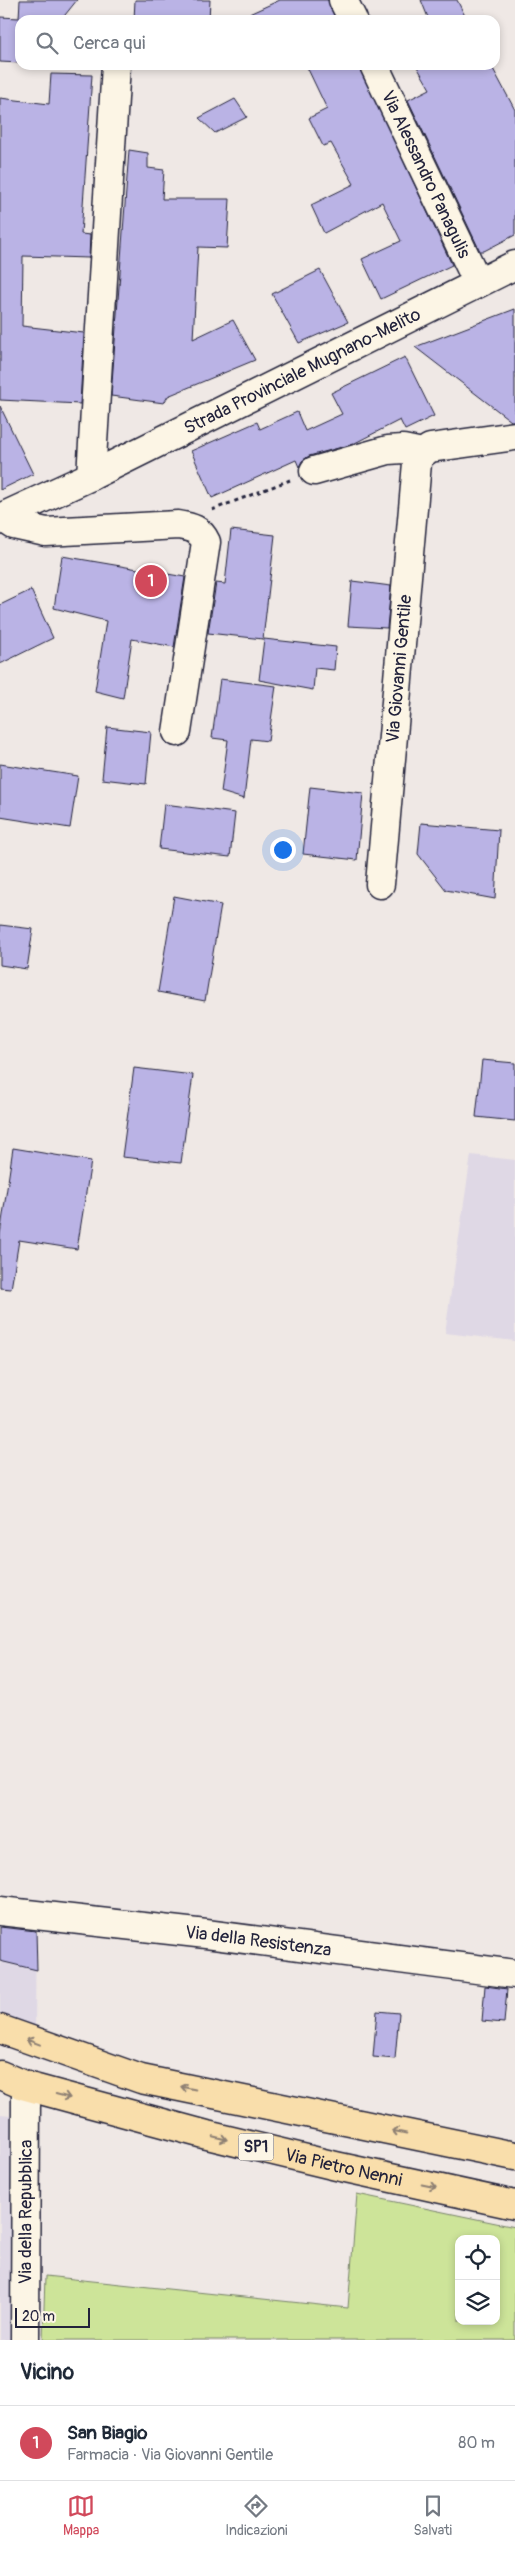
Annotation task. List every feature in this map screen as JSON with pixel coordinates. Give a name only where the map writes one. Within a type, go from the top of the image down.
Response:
[{"type":"main road","points":[[0,2029],[141,2079],[515,2156]]},
{"type":"main road","name":"Via Pietro Nenni","points":[[0,2075],[26,2086],[308,2160],[515,2205]]},
{"type":"street","points":[[343,0],[350,15]]},
{"type":"street","points":[[91,476],[116,70]]},
{"type":"street","name":"Via Alessandro Panagulis","points":[[376,70],[478,283]]},
{"type":"street","name":"Strada Provinciale Mugnano-Melito","points":[[1,518],[91,476],[515,266]]},
{"type":"street","points":[[314,471],[388,450],[402,449],[422,453],[430,448],[515,436]]},
{"type":"street","name":"Via Giovanni Gentile","points":[[380,884],[417,463],[422,453]]},
{"type":"street","points":[[1,518],[14,525],[46,532],[178,525],[192,527],[203,535],[206,542],[177,732]]},
{"type":"street","name":"Via della Resistenza","points":[[0,1912],[206,1934],[515,1974]]},
{"type":"street","name":"Via della Repubblica","points":[[25,2340],[26,2086]]},
{"type":"path","points":[[192,527],[209,511],[314,471]]},
{"type":"shaded area","points":[[471,1155],[515,1160],[515,1341],[445,1333]]},
{"type":"shaded area","points":[[0,1896],[36,1900],[35,2036],[0,2021]]},
{"type":"shaded area","points":[[0,2114],[10,2115],[17,2132],[10,2340],[0,2340]]},
{"type":"green space","points":[[357,2194],[515,2227],[515,2340],[43,2340],[45,2276],[348,2308]]},
{"type":"building","points":[[20,0],[77,0],[65,15],[19,15]]},
{"type":"building","points":[[135,0],[210,0],[209,15],[134,15]]},
{"type":"building","points":[[280,0],[328,0],[334,15],[247,15]]},
{"type":"building","points":[[421,0],[457,0],[464,15],[427,15]]},
{"type":"building","points":[[0,17],[15,18],[15,63],[0,62]]},
{"type":"building","points":[[308,70],[361,70],[452,265],[381,299],[362,259],[401,241],[382,202],[324,233],[311,205],[354,184],[331,143],[323,146],[309,118],[327,109]]},
{"type":"building","points":[[419,70],[494,70],[515,110],[515,235],[484,251],[480,251],[408,100],[430,89]]},
{"type":"building","points":[[51,74],[92,75],[81,234],[90,235],[89,258],[23,256],[22,326],[84,333],[80,404],[0,400],[0,98],[49,104]]},
{"type":"building","points":[[235,99],[247,117],[215,133],[199,118]]},
{"type":"building","points":[[129,150],[148,153],[148,168],[164,170],[162,199],[230,199],[227,248],[198,247],[193,339],[233,320],[255,360],[168,396],[164,403],[111,396]]},
{"type":"building","points":[[320,270],[348,322],[299,343],[272,294]]},
{"type":"building","points":[[515,309],[515,421],[511,421],[415,347]]},
{"type":"building","points":[[405,357],[434,416],[405,430],[400,420],[353,444],[309,456],[302,461],[299,467],[296,460],[212,498],[191,451],[257,422],[260,429],[297,412],[305,431],[342,414],[331,393]]},
{"type":"building","points":[[0,406],[33,474],[0,490]]},
{"type":"building","points":[[231,530],[275,535],[263,639],[208,633],[216,583],[225,584]]},
{"type":"building","points":[[62,556],[185,577],[174,647],[132,639],[123,698],[95,691],[106,621],[54,608]]},
{"type":"building","points":[[352,581],[391,586],[387,628],[348,626]]},
{"type":"building","points":[[31,590],[53,638],[0,664],[0,605]]},
{"type":"building","points":[[264,639],[336,647],[334,670],[315,668],[313,690],[259,680]]},
{"type":"building","points":[[220,679],[276,686],[268,741],[251,739],[244,799],[221,792],[228,740],[212,738]]},
{"type":"building","points":[[107,727],[151,732],[146,784],[102,779]]},
{"type":"building","points":[[0,764],[78,776],[70,828],[0,817]]},
{"type":"building","points":[[310,787],[363,793],[357,860],[303,854]]},
{"type":"building","points":[[164,804],[235,813],[230,857],[159,849]]},
{"type":"building","points":[[421,823],[499,830],[495,899],[446,890],[418,854]]},
{"type":"building","points":[[174,896],[221,905],[205,1001],[158,992]]},
{"type":"building","points":[[0,925],[33,929],[27,969],[0,965]]},
{"type":"building","points":[[482,1060],[515,1063],[515,1121],[476,1117]]},
{"type":"building","points":[[134,1068],[193,1075],[181,1163],[122,1157]]},
{"type":"building","points":[[13,1148],[91,1161],[77,1249],[19,1240],[11,1289],[0,1288],[0,1235]]},
{"type":"building","points":[[0,1927],[36,1931],[37,1970],[0,1961]]},
{"type":"building","points":[[485,1986],[507,1989],[504,2023],[482,2021]]},
{"type":"building","points":[[377,2011],[399,2013],[395,2059],[373,2057]]},
{"type":"place","name":"San Biagio","points":[[151,581]]}]
